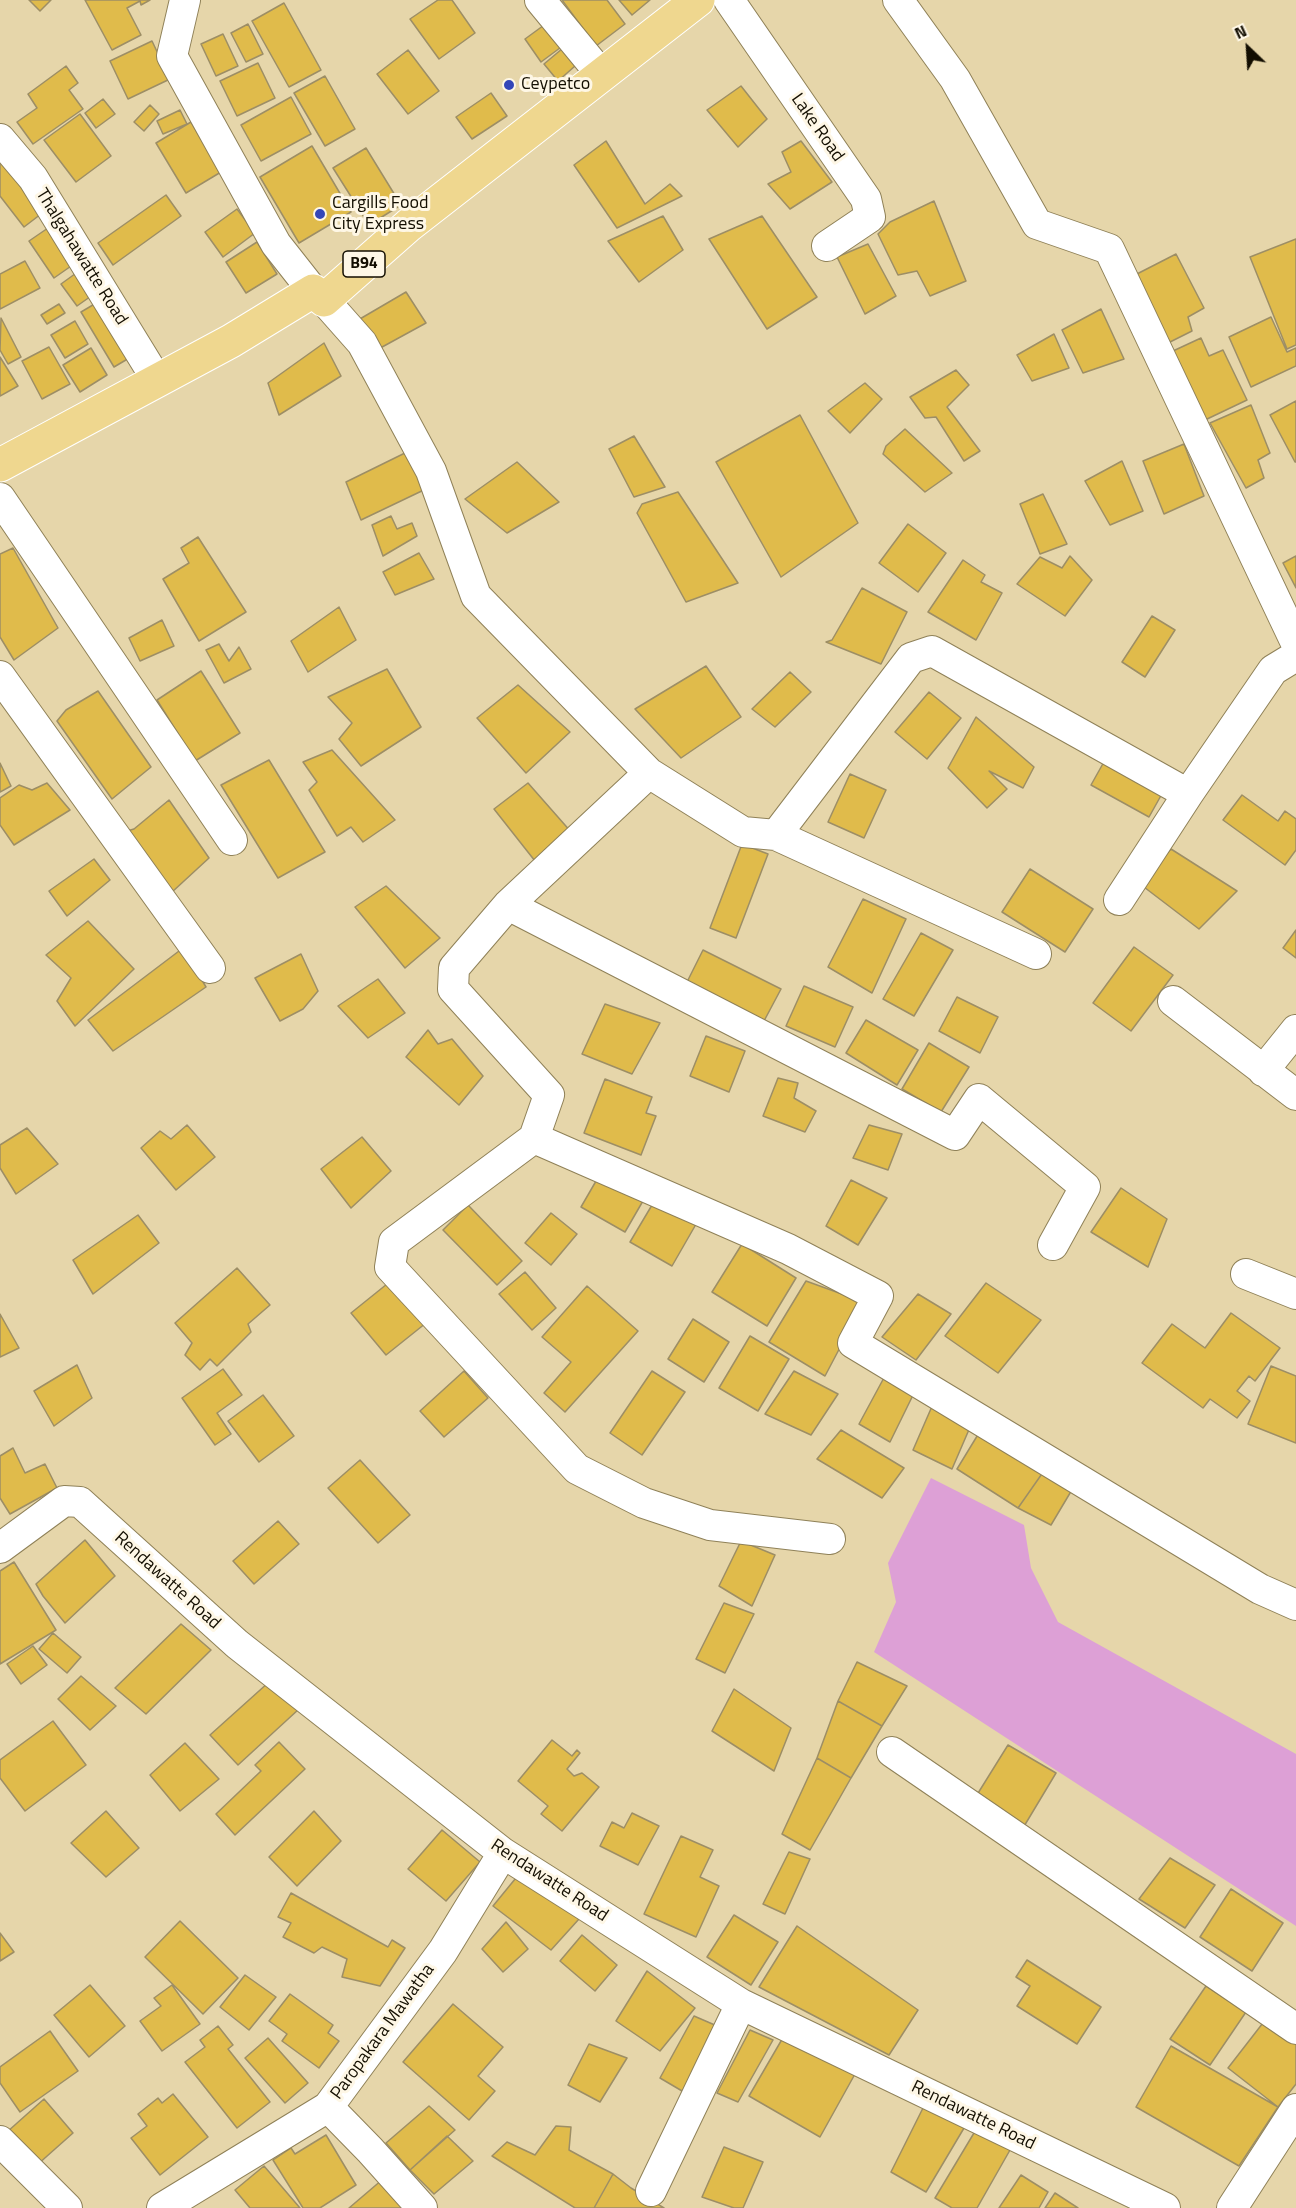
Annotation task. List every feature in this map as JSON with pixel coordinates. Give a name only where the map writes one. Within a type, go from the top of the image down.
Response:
[{"type":"main road","name":"B94","points":[[0,465],[319,296],[698,0]]},
{"type":"street","points":[[185,0],[172,56],[276,244],[362,344],[431,471],[476,596],[649,773],[742,832],[776,835],[1036,954]]},
{"type":"street","points":[[540,0],[601,74]]},
{"type":"street","name":"Lake Road","points":[[729,0],[866,199],[870,217],[827,246]]},
{"type":"street","points":[[898,0],[955,79],[1037,224],[1109,249],[1296,643]]},
{"type":"street","name":"Thalgahawatte Road","points":[[0,139],[33,178],[157,380]]},
{"type":"street","points":[[0,498],[232,840]]},
{"type":"street","points":[[776,835],[911,658],[932,651],[1188,794]]},
{"type":"street","points":[[1119,900],[1273,670],[1296,656]]},
{"type":"street","points":[[0,676],[210,968]]},
{"type":"street","points":[[649,773],[508,904],[454,968],[453,989],[549,1095],[534,1138],[394,1242],[390,1267],[577,1469],[644,1503],[710,1525],[830,1539]]},
{"type":"street","points":[[508,904],[955,1135],[980,1099],[1085,1187],[1053,1245]]},
{"type":"street","points":[[1173,1001],[1296,1095]]},
{"type":"street","points":[[1263,1071],[1296,1030]]},
{"type":"street","points":[[534,1138],[788,1249],[878,1296],[853,1343],[1260,1589],[1296,1605]]},
{"type":"street","points":[[1246,1274],[1296,1294]]},
{"type":"street","name":"Rendawatte Road","points":[[0,1548],[64,1501],[80,1502],[237,1644],[503,1854],[741,2004],[1165,2208]]},
{"type":"street","points":[[892,1752],[1296,2029]]},
{"type":"street","name":"Paropakara Mawatha","points":[[162,2208],[328,2107],[443,1951],[503,1854]]},
{"type":"street","points":[[651,2191],[741,2004]]},
{"type":"street","points":[[328,2107],[422,2208]]},
{"type":"street","points":[[1232,2208],[1296,2109]]},
{"type":"street","points":[[0,2141],[67,2208]]},
{"type":"shaded area","points":[[931,1478],[1024,1525],[1031,1568],[1058,1622],[1296,1754],[1296,1926],[874,1652],[896,1602],[888,1563]]},
{"type":"building","points":[[29,0],[51,0],[40,11]]},
{"type":"building","points":[[85,0],[150,0],[141,5],[140,1],[127,8],[141,35],[112,50]]},
{"type":"building","points":[[438,0],[452,0],[475,33],[439,59],[410,19]]},
{"type":"building","points":[[562,0],[607,0],[625,24],[596,46]]},
{"type":"building","points":[[619,0],[650,0],[632,15]]},
{"type":"building","points":[[284,3],[321,70],[289,87],[252,21]]},
{"type":"building","points":[[551,20],[568,42],[541,62],[525,39]]},
{"type":"building","points":[[248,24],[263,54],[246,62],[231,33]]},
{"type":"building","points":[[223,34],[238,66],[216,76],[201,44]]},
{"type":"building","points":[[152,41],[170,79],[128,99],[110,61]]},
{"type":"building","points":[[569,43],[583,59],[558,81],[544,64]]},
{"type":"building","points":[[408,50],[439,91],[408,114],[377,74]]},
{"type":"building","points":[[258,63],[275,98],[237,116],[220,81]]},
{"type":"building","points":[[66,66],[78,83],[69,90],[83,109],[33,144],[17,122],[37,108],[28,94]]},
{"type":"building","points":[[325,76],[355,129],[325,146],[294,93]]},
{"type":"building","points":[[741,86],[767,119],[738,147],[707,110]]},
{"type":"building","points":[[491,93],[507,116],[472,139],[456,117]]},
{"type":"building","points":[[291,97],[311,134],[261,161],[241,125]]},
{"type":"building","points":[[103,99],[115,114],[96,128],[85,113]]},
{"type":"building","points":[[150,105],[159,114],[144,131],[134,122]]},
{"type":"building","points":[[180,110],[187,124],[163,134],[157,121]]},
{"type":"building","points":[[80,114],[111,156],[76,182],[44,140]]},
{"type":"building","points":[[191,122],[221,172],[186,193],[156,143]]},
{"type":"building","points":[[606,141],[645,204],[670,184],[682,196],[617,228],[574,165]]},
{"type":"building","points":[[801,141],[832,182],[790,209],[768,184],[791,172],[782,152]]},
{"type":"building","points":[[312,146],[351,212],[299,243],[260,177]]},
{"type":"building","points":[[366,148],[401,205],[369,225],[333,168]]},
{"type":"building","points":[[0,159],[41,214],[24,227],[0,196]]},
{"type":"building","points":[[166,195],[181,216],[113,265],[98,243]]},
{"type":"building","points":[[934,201],[966,281],[930,296],[917,271],[898,275],[878,234],[890,222]]},
{"type":"building","points":[[237,209],[255,233],[223,257],[205,232]]},
{"type":"building","points":[[663,216],[683,250],[639,282],[608,241]]},
{"type":"building","points":[[762,216],[817,297],[767,329],[709,239]]},
{"type":"building","points":[[48,228],[74,264],[54,278],[29,241]]},
{"type":"building","points":[[1296,239],[1296,345],[1287,349],[1250,257]]},
{"type":"building","points":[[257,242],[277,274],[246,293],[226,262]]},
{"type":"building","points":[[868,244],[896,296],[865,314],[837,257]]},
{"type":"building","points":[[1176,254],[1204,308],[1188,317],[1192,331],[1168,343],[1133,276]]},
{"type":"building","points":[[25,261],[40,288],[0,309],[0,274]]},
{"type":"building","points":[[79,271],[94,294],[77,306],[61,284]]},
{"type":"building","points":[[406,292],[426,323],[373,352],[353,323]]},
{"type":"building","points":[[103,299],[136,354],[114,367],[81,312]]},
{"type":"building","points":[[59,304],[65,313],[47,324],[41,315]]},
{"type":"building","points":[[1101,309],[1124,359],[1083,373],[1062,330]]},
{"type":"building","points":[[1271,317],[1287,352],[1296,348],[1296,366],[1251,387],[1229,337]]},
{"type":"building","points":[[1,318],[21,357],[8,364],[0,350]]},
{"type":"building","points":[[75,321],[88,344],[65,358],[51,335]]},
{"type":"building","points":[[1054,334],[1069,368],[1032,381],[1017,355]]},
{"type":"building","points":[[1201,338],[1209,356],[1223,350],[1247,400],[1205,420],[1173,351]]},
{"type":"building","points":[[324,343],[341,376],[279,415],[268,383]]},
{"type":"building","points":[[49,347],[70,384],[42,399],[22,361]]},
{"type":"building","points":[[91,348],[107,375],[80,392],[63,365]]},
{"type":"building","points":[[0,357],[18,386],[0,396]]},
{"type":"building","points":[[956,370],[969,385],[947,407],[980,451],[964,461],[936,417],[925,418],[910,397]]},
{"type":"building","points":[[865,383],[882,399],[850,433],[828,411]]},
{"type":"building","points":[[1296,401],[1296,462],[1295,462],[1270,415]]},
{"type":"building","points":[[1251,405],[1270,453],[1258,460],[1264,478],[1246,488],[1210,423]]},
{"type":"building","points":[[800,415],[858,523],[781,577],[716,462]]},
{"type":"building","points":[[905,429],[952,473],[925,492],[883,454],[886,446]]},
{"type":"building","points":[[634,436],[665,487],[634,497],[609,449]]},
{"type":"building","points":[[1184,444],[1204,496],[1164,514],[1143,461]]},
{"type":"building","points":[[407,452],[428,488],[361,520],[346,482]]},
{"type":"building","points":[[1122,461],[1143,511],[1110,525],[1085,481]]},
{"type":"building","points":[[517,462],[559,502],[507,533],[465,499]]},
{"type":"building","points":[[678,492],[738,583],[686,602],[637,513],[642,504]]},
{"type":"building","points":[[1043,494],[1067,544],[1040,554],[1020,504]]},
{"type":"building","points":[[391,516],[397,529],[412,523],[417,536],[383,556],[372,525]]},
{"type":"building","points":[[908,524],[946,553],[918,592],[879,563]]},
{"type":"building","points":[[198,537],[246,612],[199,641],[163,579],[189,563],[181,548]]},
{"type":"building","points":[[13,548],[58,628],[14,660],[0,637],[0,554]]},
{"type":"building","points":[[419,553],[434,579],[395,595],[383,572]]},
{"type":"building","points":[[1070,556],[1092,580],[1065,616],[1017,584],[1040,557],[1062,568]]},
{"type":"building","points":[[1296,556],[1296,588],[1283,563]]},
{"type":"building","points":[[963,560],[985,575],[981,582],[1002,593],[976,640],[928,612]]},
{"type":"building","points":[[862,588],[907,612],[881,664],[826,642],[832,640]]},
{"type":"building","points":[[339,607],[356,640],[308,672],[291,641]]},
{"type":"building","points":[[1152,616],[1175,630],[1145,677],[1122,662]]},
{"type":"building","points":[[162,620],[174,646],[140,661],[129,638]]},
{"type":"building","points":[[219,644],[229,661],[239,647],[251,669],[224,683],[206,650]]},
{"type":"building","points":[[706,666],[741,717],[681,758],[635,709]]},
{"type":"building","points":[[387,669],[421,727],[361,766],[339,739],[352,723],[328,697]]},
{"type":"building","points":[[201,671],[240,733],[195,761],[157,700]]},
{"type":"building","points":[[790,672],[811,692],[775,727],[752,709]]},
{"type":"building","points":[[518,685],[570,732],[526,773],[477,718]]},
{"type":"building","points":[[98,691],[151,767],[112,799],[57,721],[66,710]]},
{"type":"building","points":[[929,692],[961,718],[927,759],[895,732]]},
{"type":"building","points":[[976,717],[1034,767],[1023,788],[989,771],[1007,789],[987,808],[948,768]]},
{"type":"building","points":[[332,750],[395,820],[363,842],[351,827],[337,836],[309,790],[317,782],[303,762]]},
{"type":"building","points":[[269,760],[325,852],[278,878],[221,785]]},
{"type":"building","points":[[1105,760],[1163,792],[1149,817],[1091,785]]},
{"type":"building","points":[[0,763],[11,786],[0,792]]},
{"type":"building","points":[[850,774],[886,790],[864,838],[828,822]]},
{"type":"building","points":[[47,783],[70,810],[14,845],[0,825],[0,798],[19,785],[32,790]]},
{"type":"building","points":[[528,783],[572,833],[535,861],[494,809]]},
{"type":"building","points":[[1242,795],[1278,821],[1285,811],[1296,819],[1296,850],[1285,865],[1223,820]]},
{"type":"building","points":[[169,800],[209,858],[171,893],[127,831],[134,829]]},
{"type":"building","points":[[742,844],[768,854],[736,938],[710,928]]},
{"type":"building","points":[[1171,849],[1237,891],[1199,929],[1140,884]]},
{"type":"building","points":[[94,859],[110,880],[67,916],[49,891]]},
{"type":"building","points":[[1030,869],[1093,909],[1065,952],[1002,912]]},
{"type":"building","points":[[386,886],[440,938],[405,968],[355,907]]},
{"type":"building","points":[[863,899],[906,919],[872,993],[828,967]]},
{"type":"building","points":[[88,921],[134,969],[75,1026],[57,1001],[71,978],[46,955]]},
{"type":"building","points":[[1296,930],[1296,958],[1283,948]]},
{"type":"building","points":[[921,933],[953,950],[914,1016],[883,999]]},
{"type":"building","points":[[1134,947],[1173,975],[1131,1031],[1093,1003]]},
{"type":"building","points":[[183,948],[206,987],[113,1051],[88,1020]]},
{"type":"building","points":[[703,950],[781,989],[764,1021],[687,982]]},
{"type":"building","points":[[301,954],[318,991],[303,1009],[280,1021],[255,978]]},
{"type":"building","points":[[378,979],[405,1013],[368,1038],[338,1006]]},
{"type":"building","points":[[804,986],[853,1007],[835,1047],[786,1026]]},
{"type":"building","points":[[957,997],[998,1017],[980,1053],[939,1031]]},
{"type":"building","points":[[605,1004],[660,1023],[632,1074],[582,1054]]},
{"type":"building","points":[[866,1020],[918,1050],[897,1085],[846,1053]]},
{"type":"building","points":[[428,1030],[438,1044],[452,1039],[483,1076],[459,1105],[406,1057]]},
{"type":"building","points":[[706,1036],[745,1051],[729,1092],[690,1076]]},
{"type":"building","points":[[929,1043],[969,1067],[941,1112],[902,1089]]},
{"type":"building","points":[[778,1078],[798,1083],[794,1098],[816,1111],[805,1132],[763,1116]]},
{"type":"building","points":[[605,1079],[652,1097],[646,1113],[656,1116],[641,1155],[584,1133]]},
{"type":"building","points":[[187,1125],[215,1157],[176,1190],[141,1148],[160,1131],[171,1139]]},
{"type":"building","points":[[869,1125],[902,1134],[888,1170],[853,1158]]},
{"type":"building","points":[[27,1128],[58,1164],[16,1194],[0,1168],[0,1145]]},
{"type":"building","points":[[362,1137],[391,1171],[351,1208],[321,1169]]},
{"type":"building","points":[[603,1169],[647,1194],[625,1232],[581,1207]]},
{"type":"building","points":[[851,1180],[887,1198],[858,1245],[826,1226]]},
{"type":"building","points":[[1121,1188],[1167,1219],[1148,1267],[1091,1232]]},
{"type":"building","points":[[658,1195],[699,1219],[672,1266],[630,1242]]},
{"type":"building","points":[[468,1205],[522,1261],[497,1285],[443,1230]]},
{"type":"building","points":[[551,1213],[577,1234],[551,1265],[525,1243]]},
{"type":"building","points":[[138,1215],[159,1243],[93,1294],[73,1260]]},
{"type":"building","points":[[742,1244],[796,1278],[767,1326],[712,1292]]},
{"type":"building","points":[[237,1268],[270,1305],[248,1324],[251,1332],[217,1366],[210,1359],[200,1370],[185,1355],[192,1343],[175,1323]]},
{"type":"building","points":[[525,1272],[556,1308],[532,1330],[499,1294]]},
{"type":"building","points":[[392,1280],[426,1323],[386,1355],[351,1313]]},
{"type":"building","points":[[806,1281],[864,1302],[825,1376],[769,1342]]},
{"type":"building","points":[[986,1283],[1041,1320],[998,1373],[945,1336]]},
{"type":"building","points":[[587,1286],[638,1331],[565,1412],[544,1393],[571,1362],[542,1337]]},
{"type":"building","points":[[918,1294],[951,1314],[916,1360],[882,1337]]},
{"type":"building","points":[[1231,1313],[1280,1348],[1255,1381],[1249,1376],[1237,1391],[1250,1401],[1237,1418],[1210,1399],[1203,1408],[1142,1363],[1172,1324],[1205,1348]]},
{"type":"building","points":[[0,1314],[19,1348],[0,1357]]},
{"type":"building","points":[[693,1319],[729,1342],[704,1382],[668,1359]]},
{"type":"building","points":[[750,1336],[789,1359],[758,1411],[719,1388]]},
{"type":"building","points":[[77,1365],[92,1398],[54,1426],[34,1391]]},
{"type":"building","points":[[1271,1366],[1296,1376],[1296,1443],[1248,1424]]},
{"type":"building","points":[[223,1369],[242,1395],[217,1413],[231,1434],[215,1445],[182,1398]]},
{"type":"building","points":[[464,1371],[488,1398],[444,1437],[420,1411]]},
{"type":"building","points":[[652,1371],[685,1392],[642,1455],[610,1433]]},
{"type":"building","points":[[794,1371],[838,1394],[811,1435],[765,1414]]},
{"type":"building","points":[[886,1374],[917,1387],[890,1442],[859,1424]]},
{"type":"building","points":[[263,1395],[294,1436],[259,1462],[228,1421]]},
{"type":"building","points":[[933,1404],[974,1418],[952,1469],[913,1450]]},
{"type":"building","points":[[982,1428],[1046,1468],[1018,1508],[957,1469]]},
{"type":"building","points":[[841,1430],[904,1468],[882,1498],[817,1459]]},
{"type":"building","points":[[13,1448],[25,1473],[45,1464],[57,1488],[10,1514],[0,1498],[0,1456]]},
{"type":"building","points":[[360,1460],[410,1515],[378,1543],[328,1488]]},
{"type":"building","points":[[1046,1468],[1076,1483],[1051,1525],[1018,1508]]},
{"type":"building","points":[[278,1521],[299,1544],[254,1584],[233,1561]]},
{"type":"building","points":[[85,1540],[115,1576],[65,1623],[36,1584]]},
{"type":"building","points":[[741,1541],[775,1555],[752,1606],[719,1586]]},
{"type":"building","points":[[14,1562],[56,1630],[0,1664],[0,1571]]},
{"type":"building","points":[[724,1603],[754,1614],[725,1673],[696,1659]]},
{"type":"building","points":[[181,1624],[211,1650],[146,1714],[115,1688]]},
{"type":"building","points":[[53,1633],[81,1657],[67,1673],[39,1649]]},
{"type":"building","points":[[33,1646],[47,1665],[21,1684],[7,1664]]},
{"type":"building","points":[[857,1662],[907,1686],[882,1726],[838,1701]]},
{"type":"building","points":[[81,1676],[116,1706],[90,1730],[58,1699]]},
{"type":"building","points":[[269,1682],[299,1709],[238,1765],[210,1735]]},
{"type":"building","points":[[734,1689],[791,1728],[774,1771],[712,1731]]},
{"type":"building","points":[[838,1701],[882,1726],[851,1778],[817,1758]]},
{"type":"building","points":[[53,1721],[86,1765],[25,1811],[0,1778],[0,1760]]},
{"type":"building","points":[[552,1740],[572,1756],[577,1750],[580,1753],[567,1769],[574,1776],[582,1773],[599,1787],[562,1831],[541,1814],[548,1806],[518,1781]]},
{"type":"building","points":[[279,1742],[305,1769],[235,1835],[216,1814],[261,1771],[255,1765]]},
{"type":"building","points":[[185,1743],[219,1779],[180,1811],[150,1775]]},
{"type":"building","points":[[1008,1745],[1056,1773],[1023,1828],[975,1798]]},
{"type":"building","points":[[817,1758],[851,1778],[810,1850],[782,1834]]},
{"type":"building","points":[[106,1811],[139,1848],[106,1877],[71,1843]]},
{"type":"building","points":[[314,1811],[341,1841],[297,1886],[269,1857]]},
{"type":"building","points":[[632,1813],[659,1826],[638,1865],[600,1846],[612,1822],[624,1828]]},
{"type":"building","points":[[442,1830],[480,1862],[446,1901],[408,1869]]},
{"type":"building","points":[[681,1836],[713,1850],[700,1877],[719,1886],[696,1937],[644,1914]]},
{"type":"building","points":[[789,1852],[810,1859],[785,1914],[763,1904]]},
{"type":"building","points":[[1170,1858],[1215,1885],[1185,1928],[1139,1899]]},
{"type":"building","points":[[520,1873],[579,1919],[551,1950],[493,1906]]},
{"type":"building","points":[[1231,1889],[1283,1923],[1252,1971],[1200,1937]]},
{"type":"building","points":[[291,1893],[388,1947],[392,1940],[405,1948],[380,1986],[342,1977],[347,1959],[322,1947],[314,1953],[283,1937],[291,1923],[278,1917]]},
{"type":"building","points":[[734,1915],[778,1942],[751,1985],[707,1957]]},
{"type":"building","points":[[180,1921],[238,1978],[203,2014],[145,1957]]},
{"type":"building","points":[[506,1922],[528,1949],[503,1972],[482,1949]]},
{"type":"building","points":[[797,1926],[918,2010],[889,2055],[759,1987]]},
{"type":"building","points":[[0,1933],[14,1952],[0,1961]]},
{"type":"building","points":[[582,1935],[617,1965],[595,1991],[560,1961]]},
{"type":"building","points":[[1027,1960],[1101,2007],[1077,2044],[1017,2006],[1030,1986],[1016,1977]]},
{"type":"building","points":[[647,1971],[695,2008],[660,2051],[616,2021]]},
{"type":"building","points":[[245,1975],[276,1997],[249,2030],[220,2007]]},
{"type":"building","points":[[90,1985],[125,2026],[89,2057],[54,2015]]},
{"type":"building","points":[[172,1985],[200,2024],[162,2051],[140,2021],[161,2006],[154,1998]]},
{"type":"building","points":[[1206,1986],[1246,2012],[1210,2065],[1170,2039]]},
{"type":"building","points":[[290,1994],[333,2025],[328,2033],[339,2041],[319,2068],[282,2041],[287,2034],[269,2021]]},
{"type":"building","points":[[453,2004],[503,2047],[478,2076],[495,2091],[469,2120],[403,2062]]},
{"type":"building","points":[[694,2016],[724,2029],[694,2098],[660,2078]]},
{"type":"building","points":[[1266,2019],[1296,2042],[1296,2084],[1278,2107],[1228,2068]]},
{"type":"building","points":[[218,2026],[233,2045],[228,2049],[270,2102],[237,2128],[185,2062],[205,2047],[200,2040]]},
{"type":"building","points":[[788,2029],[860,2065],[820,2137],[749,2096]]},
{"type":"building","points":[[750,2030],[773,2040],[738,2102],[717,2093]]},
{"type":"building","points":[[50,2031],[78,2071],[20,2112],[0,2083],[0,2067]]},
{"type":"building","points":[[268,2038],[308,2083],[285,2103],[245,2058]]},
{"type":"building","points":[[589,2044],[627,2058],[600,2102],[568,2085]]},
{"type":"building","points":[[1171,2046],[1278,2107],[1239,2166],[1136,2107]]},
{"type":"building","points":[[173,2094],[208,2137],[160,2175],[131,2138],[147,2126],[138,2114],[158,2098],[162,2103]]},
{"type":"building","points":[[44,2099],[73,2133],[37,2165],[7,2132]]},
{"type":"building","points":[[925,2104],[967,2123],[926,2192],[891,2172]]},
{"type":"building","points":[[429,2106],[455,2130],[410,2170],[386,2143]]},
{"type":"building","points":[[556,2126],[571,2127],[569,2150],[613,2174],[594,2208],[575,2208],[492,2156],[507,2142],[535,2155]]},
{"type":"building","points":[[977,2128],[1014,2143],[977,2208],[952,2208],[935,2198]]},
{"type":"building","points":[[326,2135],[356,2185],[320,2208],[303,2208],[273,2160],[291,2148],[295,2154]]},
{"type":"building","points":[[447,2136],[473,2161],[434,2194],[410,2170]]},
{"type":"building","points":[[724,2147],[763,2162],[743,2208],[734,2208],[702,2197]]},
{"type":"building","points":[[264,2166],[300,2208],[250,2208],[235,2190]]},
{"type":"building","points":[[613,2174],[631,2188],[664,2208],[594,2208]]},
{"type":"building","points":[[1021,2175],[1048,2192],[1039,2208],[999,2208]]},
{"type":"building","points":[[383,2179],[410,2208],[349,2208]]},
{"type":"building","points":[[1055,2193],[1078,2208],[1045,2208]]},
{"type":"place","name":"Ceypetco","points":[[509,85]]},
{"type":"place","name":"Cargills Food City Express","points":[[320,214]]}]
